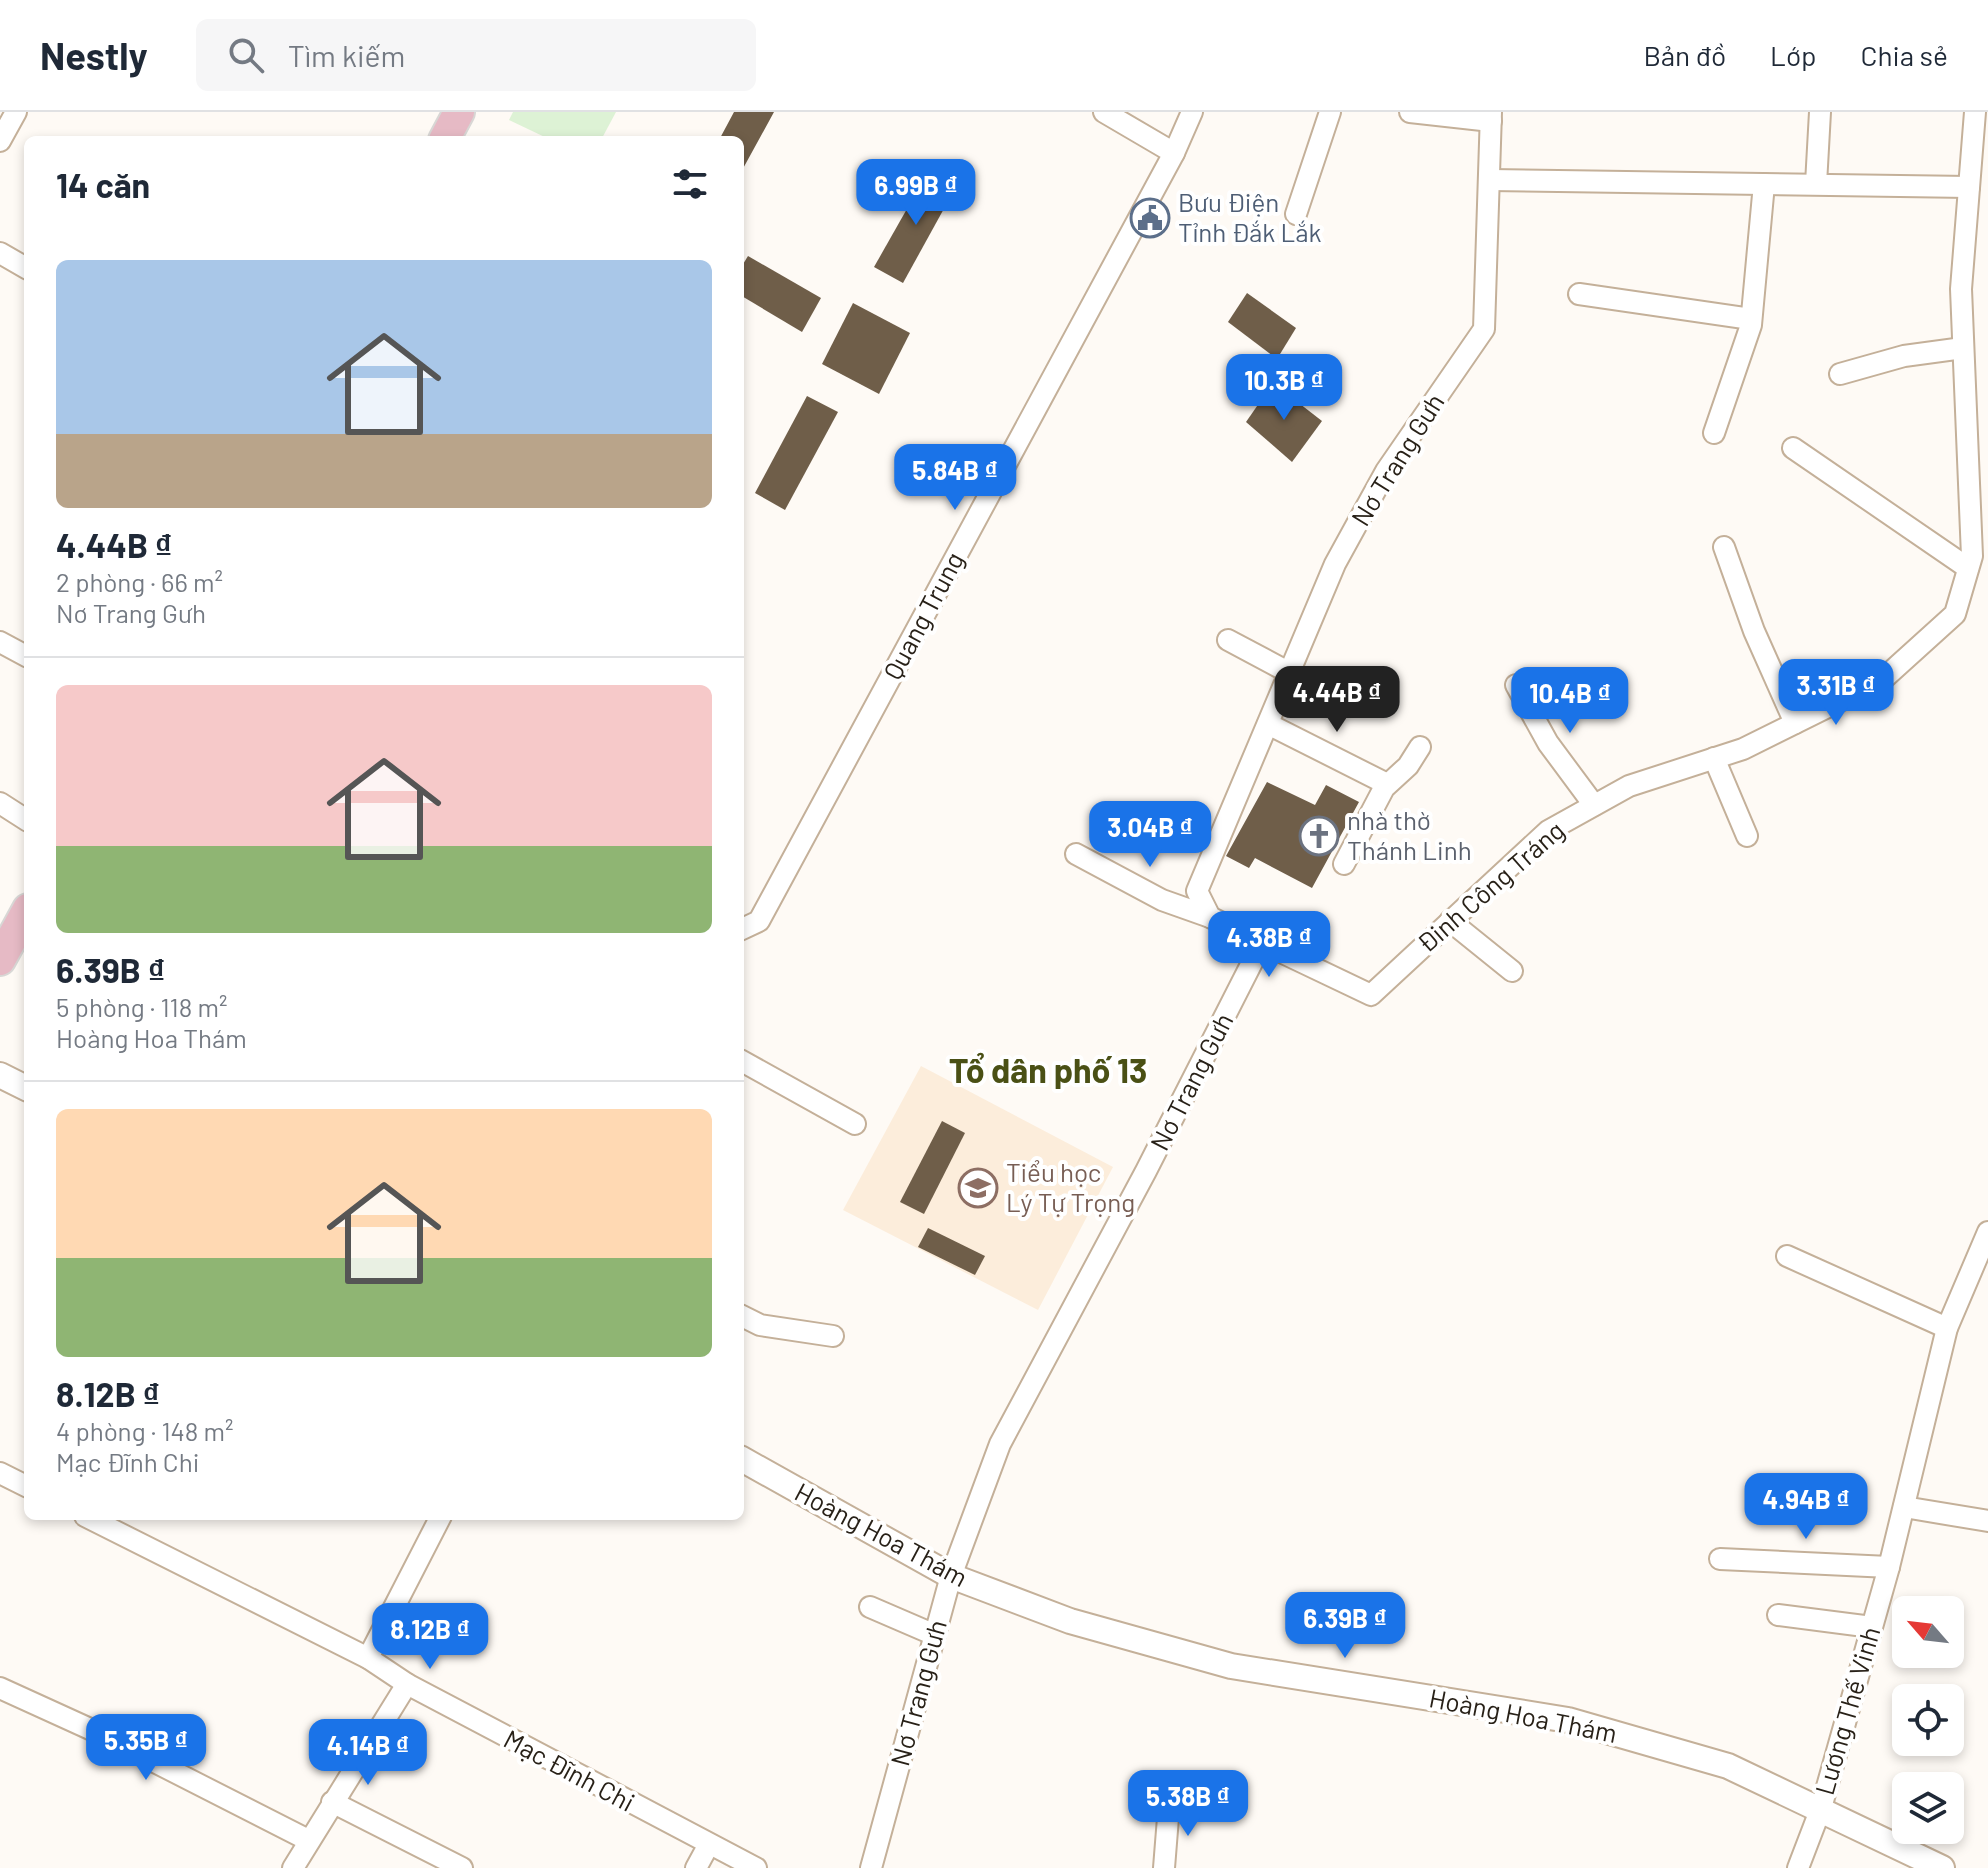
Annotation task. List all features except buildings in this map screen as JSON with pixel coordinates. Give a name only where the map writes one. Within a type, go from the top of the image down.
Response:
[{"type":"main road","points":[[446,136],[459,112]]},
{"type":"main road","points":[[0,960],[24,916]]},
{"type":"street","points":[[0,141],[16,112]]},
{"type":"street","points":[[1104,112],[1174,153]]},
{"type":"street","name":"Quang Trung","points":[[744,928],[759,921],[1174,153],[1192,112]]},
{"type":"street","points":[[1296,214],[1330,112]]},
{"type":"street","points":[[1410,112],[1491,116]]},
{"type":"street","points":[[1816,184],[1820,112]]},
{"type":"street","name":"Đinh Công Tráng","points":[[1262,943],[1371,995],[1548,831],[1629,786],[1743,749],[1882,680],[1955,614],[1972,556],[1961,289],[1975,112]]},
{"type":"street","name":"Nơ Trang Gưh","points":[[1210,917],[1197,891],[1335,564],[1386,471],[1484,329],[1491,116]]},
{"type":"street","points":[[1490,180],[1969,187]]},
{"type":"street","points":[[1714,433],[1751,319],[1764,184]]},
{"type":"street","points":[[0,253],[24,267]]},
{"type":"street","points":[[1579,294],[1751,319]]},
{"type":"street","points":[[1840,374],[1904,356],[1963,348]]},
{"type":"street","points":[[1793,448],[1968,568]]},
{"type":"street","points":[[1724,547],[1754,631],[1795,723]]},
{"type":"street","points":[[1228,640],[1290,673]]},
{"type":"street","points":[[0,642],[24,655]]},
{"type":"street","points":[[1516,685],[1548,743],[1594,805]]},
{"type":"street","points":[[1268,724],[1387,784]]},
{"type":"street","points":[[1344,864],[1387,784],[1408,766],[1420,747]]},
{"type":"street","points":[[1714,758],[1747,836]]},
{"type":"street","points":[[0,803],[24,818]]},
{"type":"street","points":[[1076,854],[1162,900],[1210,917],[1262,943]]},
{"type":"street","points":[[1450,921],[1512,971]]},
{"type":"street","name":"Nơ Trang Gưh","points":[[871,1868],[951,1576],[1000,1444],[1146,1171],[1262,943]]},
{"type":"street","points":[[744,1062],[855,1124]]},
{"type":"street","points":[[0,1075],[24,1087]]},
{"type":"street","name":"Lương Thế Vinh","points":[[1798,1868],[1821,1808],[1889,1567],[1947,1328],[1988,1232]]},
{"type":"street","points":[[1787,1256],[1947,1328]]},
{"type":"street","points":[[744,1317],[760,1325],[833,1336]]},
{"type":"street","name":"Hoàng Hoa Thám","points":[[744,1460],[951,1576],[1070,1621],[1231,1666],[1568,1720],[1728,1766],[1942,1868]]},
{"type":"street","points":[[0,1473],[24,1485]]},
{"type":"street","points":[[1904,1507],[1988,1521]]},
{"type":"street","name":"Mạc Đĩnh Chi","points":[[93,1520],[368,1658],[407,1684],[708,1846],[756,1868]]},
{"type":"street","points":[[368,1658],[439,1520]]},
{"type":"street","points":[[1720,1559],[1889,1567]]},
{"type":"street","points":[[870,1607],[935,1635]]},
{"type":"street","points":[[1778,1615],[1872,1627]]},
{"type":"street","points":[[293,1868],[407,1684]]},
{"type":"street","points":[[0,1688],[90,1729],[308,1840]]},
{"type":"street","points":[[332,1802],[462,1868]]},
{"type":"street","points":[[1164,1868],[1169,1805]]},
{"type":"street","points":[[696,1868],[708,1846]]},
{"type":"shaded area","name":"Tiểu học Lý Tự Trọng","points":[[921,1066],[1113,1167],[1038,1310],[843,1210]]},
{"type":"green space","points":[[513,112],[616,112],[603,136],[543,136],[509,120]]},
{"type":"place","name":"Bưu Điện Tỉnh Đắk Lắk","points":[[1150,218]]},
{"type":"place","name":"nhà thờ Thánh Linh","points":[[1319,836]]},
{"type":"place","name":"Tiểu học Lý Tự Trọng","points":[[978,1188]]},
{"type":"district","name":"Tổ dân phố 13","points":[[1048,1071]]}]
